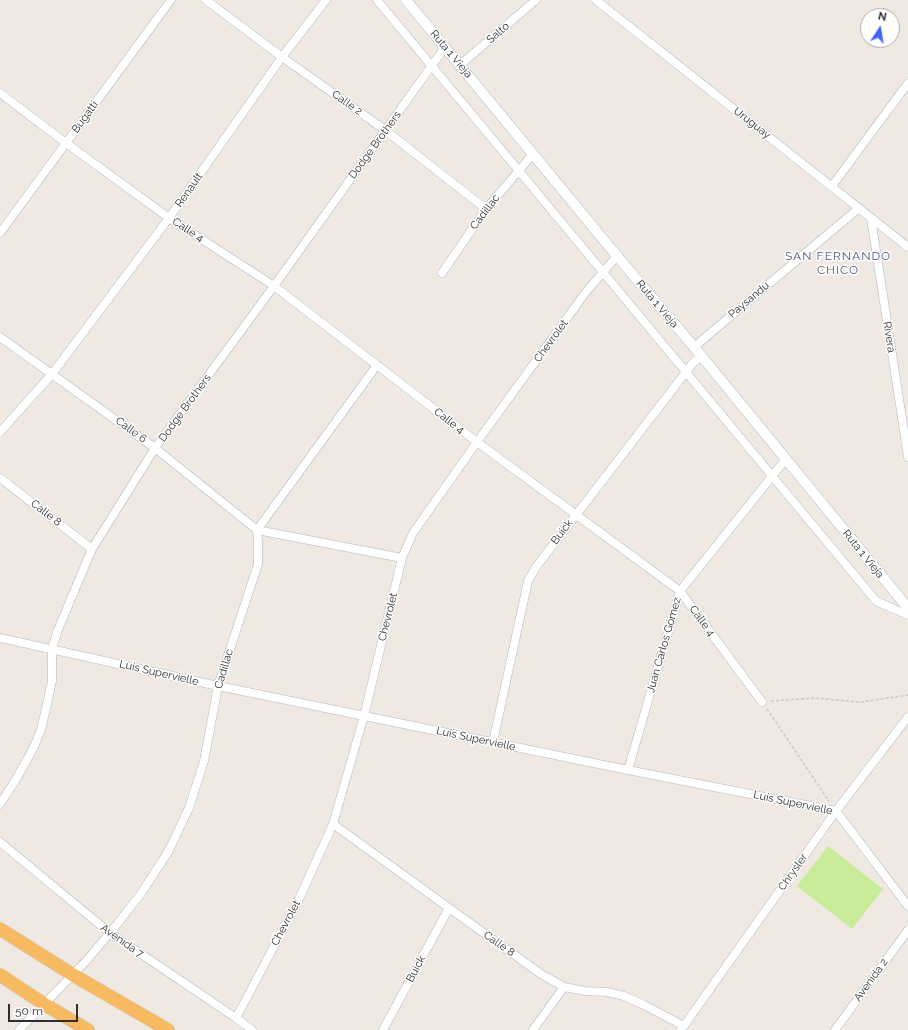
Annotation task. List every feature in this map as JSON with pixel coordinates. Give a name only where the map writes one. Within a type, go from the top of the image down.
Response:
[{"type":"highway","points":[[0,929],[73,975],[168,1030]]},
{"type":"highway","points":[[0,975],[44,1004],[88,1030]]},
{"type":"street","name":"Bugatti","points":[[0,233],[171,0]]},
{"type":"street","name":"Calle 2","points":[[206,0],[282,57],[385,130],[486,209]]},
{"type":"street","name":"Renault","points":[[0,432],[52,374],[169,218],[282,57],[326,0]]},
{"type":"street","points":[[377,0],[876,601],[908,615]]},
{"type":"street","name":"Ruta 1 Vieja","points":[[406,0],[908,608]]},
{"type":"street","name":"Salto","points":[[460,65],[536,0]]},
{"type":"street","name":"Uruguay","points":[[596,0],[908,247]]},
{"type":"street","name":"Dodge Brothers","points":[[0,804],[33,749],[40,730],[48,704],[52,681],[52,649],[57,632],[92,549],[155,448],[274,286],[445,47]]},
{"type":"street","points":[[832,186],[908,83]]},
{"type":"street","name":"Calle 4","points":[[0,93],[66,144],[169,218],[274,286],[477,442],[680,591],[762,702]]},
{"type":"street","name":"Cadillac","points":[[442,273],[486,209],[533,154]]},
{"type":"street","name":"Paysandú","points":[[694,347],[859,208]]},
{"type":"street","name":"Rivera","points":[[871,218],[908,457]]},
{"type":"street","name":"Chevrolet","points":[[236,1018],[299,899],[333,824],[364,716],[402,558],[413,533],[581,298],[617,256]]},
{"type":"street","name":"Calle 6","points":[[0,337],[155,448],[257,530]]},
{"type":"street","name":"Buick","points":[[493,742],[528,581],[536,567],[576,514],[692,364],[701,356]]},
{"type":"street","points":[[377,365],[257,530],[402,558]]},
{"type":"street","name":"Juan Carlos Gómez","points":[[628,770],[680,591],[786,459]]},
{"type":"street","name":"Calle 8","points":[[0,478],[92,549]]},
{"type":"street","name":"Cadillac","points":[[44,1004],[73,975],[110,933],[140,895],[168,852],[189,808],[204,761],[218,686],[258,564],[257,530]]},
{"type":"street","name":"Luis Supervielle","points":[[0,638],[218,686],[836,811],[908,906]]},
{"type":"street","name":"Chrysler","points":[[683,1028],[836,811],[908,717]]},
{"type":"street","name":"Calle 8","points":[[333,824],[542,974],[564,987],[585,991],[607,992],[624,996],[683,1028]]},
{"type":"street","name":"Avenida 7","points":[[0,842],[110,933],[252,1030]]},
{"type":"street","name":"Buick","points":[[383,1030],[449,908]]},
{"type":"street","name":"Avenida 2","points":[[835,1030],[908,930]]},
{"type":"street","points":[[533,1030],[564,987]]},
{"type":"street","points":[[19,1030],[44,1004]]},
{"type":"path","points":[[836,811],[762,702],[814,698],[860,702],[908,695]]},
{"type":"green space","points":[[828,846],[883,889],[852,929],[797,886]]},
{"type":"district","name":"SAN FERNANDO CHICO","points":[[838,263]]}]
